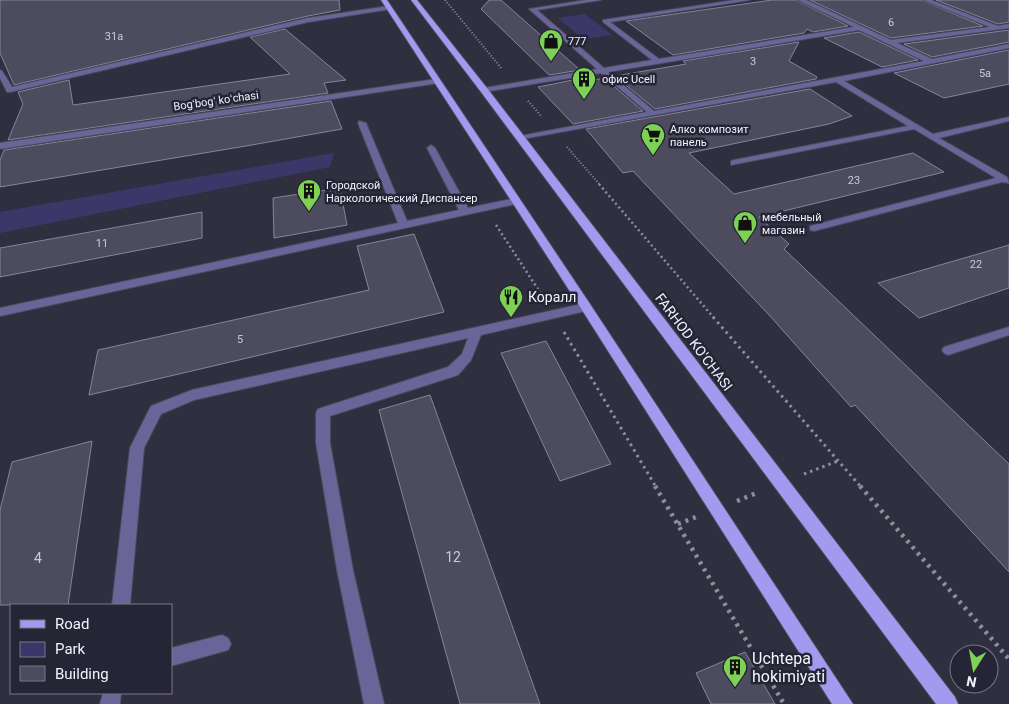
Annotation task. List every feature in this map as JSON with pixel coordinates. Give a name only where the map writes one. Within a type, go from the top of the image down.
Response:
[{"type":"main road","name":"FARHOD KO'CHASI","points":[[416,1],[948,704]]},
{"type":"main road","points":[[385,2],[586,307],[843,704]]},
{"type":"lane","points":[[598,0],[532,9],[652,114]]},
{"type":"lane","points":[[658,61],[605,21],[747,0]]},
{"type":"lane","points":[[801,0],[932,62]]},
{"type":"lane","points":[[926,0],[998,28]]},
{"type":"lane","points":[[0,72],[10,90],[385,2]]},
{"type":"lane","points":[[890,42],[1009,26]]},
{"type":"lane","points":[[484,90],[860,28]]},
{"type":"lane","points":[[520,138],[837,80],[1009,46]]},
{"type":"lane","points":[[837,80],[1007,181]]},
{"type":"lane","name":"Bogʻbogʻ koʻchasi","points":[[0,146],[436,81]]},
{"type":"lane","points":[[932,137],[1009,119]]},
{"type":"lane","points":[[362,123],[404,226]]},
{"type":"lane","points":[[734,163],[914,127]]},
{"type":"lane","points":[[431,148],[466,212]]},
{"type":"lane","points":[[814,228],[1007,181]]},
{"type":"lane","points":[[0,312],[516,201]]},
{"type":"lane","points":[[120,604],[137,448],[156,410],[192,395],[554,316],[586,307]]},
{"type":"lane","points":[[948,350],[1009,331]]},
{"type":"lane","points":[[374,704],[344,570],[324,442],[323,412],[453,371],[467,357],[476,333]]},
{"type":"lane","points":[[172,657],[222,644]]},
{"type":"path","points":[[445,0],[515,86],[1009,659]]},
{"type":"path","points":[[486,208],[554,316],[784,704]]},
{"type":"path","points":[[678,524],[838,461]]},
{"type":"green space","points":[[585,14],[612,35],[583,39],[558,18]]},
{"type":"green space","points":[[334,153],[330,167],[0,233],[0,212]]},
{"type":"building","points":[[0,0],[339,0],[340,10],[14,85],[0,53]]},
{"type":"building","points":[[489,0],[501,0],[580,70],[549,75],[481,9]]},
{"type":"building","points":[[772,0],[796,0],[848,26],[813,32],[807,29],[804,33],[673,55],[626,21]]},
{"type":"building","points":[[810,0],[921,0],[983,26],[891,38]]},
{"type":"building","points":[[936,0],[1009,0],[1009,22],[998,24]]},
{"type":"building","points":[[285,29],[346,80],[324,83],[328,93],[8,140],[23,104],[18,92],[69,80],[73,105],[290,74],[250,37]]},
{"type":"building","points":[[1009,30],[1009,42],[932,57],[904,44]]},
{"type":"building","points":[[859,32],[918,60],[882,67],[824,38]]},
{"type":"building","points":[[799,42],[789,61],[817,77],[816,79],[655,109],[615,76],[686,64],[683,61]]},
{"type":"building","points":[[1009,50],[1009,84],[944,98],[894,73]]},
{"type":"building","name":"офис Ucell","points":[[588,77],[594,80],[604,78],[643,111],[573,124],[538,87]]},
{"type":"building","points":[[810,89],[852,116],[829,124],[689,153],[734,194],[913,153],[944,172],[759,217],[789,244],[784,249],[1009,464],[1009,572],[855,405],[851,407],[770,316],[633,171],[623,173],[586,129]]},
{"type":"building","points":[[331,101],[342,129],[0,187],[0,160],[4,150]]},
{"type":"building","name":"Городской Наркологический Диспансер","points":[[340,188],[347,225],[274,238],[273,198]]},
{"type":"building","points":[[202,212],[202,238],[0,277],[0,248]]},
{"type":"building","points":[[414,234],[444,312],[89,395],[98,350],[369,290],[357,246]]},
{"type":"building","points":[[1009,245],[1009,288],[919,318],[878,283]]},
{"type":"building","points":[[546,341],[611,464],[560,481],[501,353]]},
{"type":"building","points":[[430,395],[540,704],[460,704],[379,410]]},
{"type":"building","points":[[92,441],[68,604],[0,605],[0,510],[12,462]]},
{"type":"building","name":"Uchtepa hokimiyati","points":[[745,652],[775,704],[711,704],[696,673]]},
{"type":"place","name":"777","points":[[551,62]]},
{"type":"place","name":"офис Ucell","points":[[584,100]]},
{"type":"place","name":"Алко композит панель","points":[[653,156]]},
{"type":"place","name":"Городской Наркологический Диспансер","points":[[309,212]]},
{"type":"place","name":"мебельный магазин","points":[[745,244]]},
{"type":"place","name":"Коралл","points":[[511,318]]},
{"type":"place","name":"Uchtepa hokimiyati","points":[[735,688]]}]
